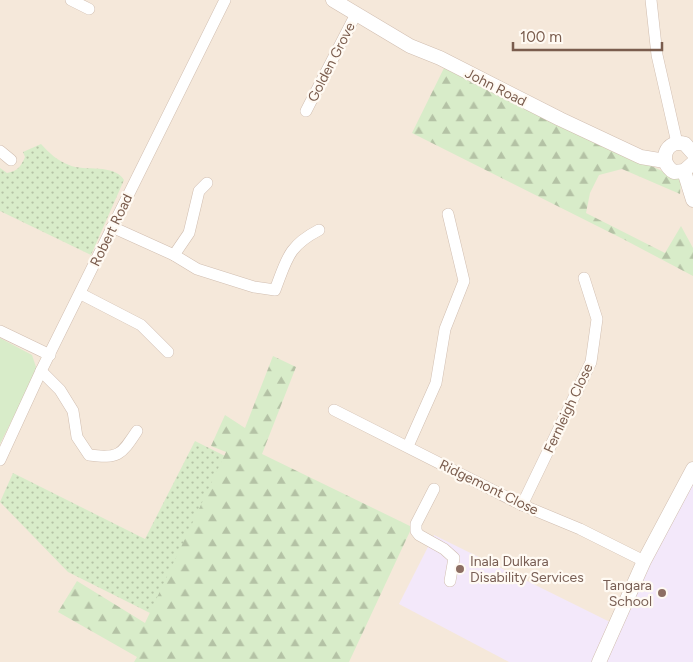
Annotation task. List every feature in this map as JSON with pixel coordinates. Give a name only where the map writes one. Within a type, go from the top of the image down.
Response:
[{"type":"street","points":[[71,0],[89,9]]},
{"type":"street","name":"Robert Road","points":[[0,460],[41,371],[81,294],[112,227],[225,0]]},
{"type":"street","name":"John Road","points":[[333,0],[410,46],[440,58],[560,119],[641,157],[665,161],[674,172],[689,167]]},
{"type":"street","points":[[651,0],[658,55],[677,143]]},
{"type":"street","name":"Golden Grove","points":[[306,111],[356,14]]},
{"type":"street","points":[[665,161],[666,152],[677,143],[685,144],[693,153]]},
{"type":"street","points":[[0,151],[11,160]]},
{"type":"street","points":[[689,167],[693,200]]},
{"type":"street","points":[[174,255],[188,233],[199,191],[207,183]]},
{"type":"street","points":[[408,446],[436,383],[445,329],[464,281],[448,214]]},
{"type":"street","points":[[112,227],[174,255],[197,269],[254,287],[275,290],[290,253],[300,240],[319,230]]},
{"type":"street","name":"Fernleigh Close","points":[[522,505],[591,362],[597,319],[584,278]]},
{"type":"street","points":[[81,294],[141,325],[168,352]]},
{"type":"street","points":[[0,331],[50,355]]},
{"type":"street","points":[[41,371],[60,390],[73,411],[77,437],[89,455],[112,458],[124,450],[137,431]]},
{"type":"street","name":"Ridgemont Close","points":[[334,410],[522,505],[580,529],[644,561]]},
{"type":"street","points":[[599,662],[644,561],[693,469]]},
{"type":"street","points":[[434,490],[416,524],[416,531],[419,536],[444,549],[454,558],[450,581]]},
{"type":"shaded area","points":[[0,0],[693,0],[693,469],[599,662],[0,662]]},
{"type":"shaded area","name":"Tangara School","points":[[693,469],[693,662],[599,662]]},
{"type":"shaded area","name":"Inala Dulkara Disability Services","points":[[434,535],[614,624],[596,662],[509,662],[399,604]]},
{"type":"green space","points":[[444,68],[681,180],[680,194],[622,169],[599,175],[590,193],[586,213],[665,253],[681,226],[693,248],[693,276],[412,133]]},
{"type":"green space","points":[[41,144],[47,151],[65,163],[76,167],[113,171],[124,180],[91,255],[0,211],[0,168],[7,173],[11,172],[20,165],[25,157],[23,152]]},
{"type":"green space","points":[[0,338],[32,355],[37,370],[0,444]]},
{"type":"green space","points":[[273,356],[296,367],[262,454],[412,527],[349,662],[134,662],[137,657],[58,612],[77,581],[145,623],[226,452],[211,446],[225,415],[245,428]]},
{"type":"green space","points":[[195,441],[231,459],[152,614],[68,572],[0,502],[13,473],[145,539]]},
{"type":"place","name":"Inala Dulkara Disability Services","points":[[460,569]]},
{"type":"place","name":"Tangara School","points":[[662,593]]}]
